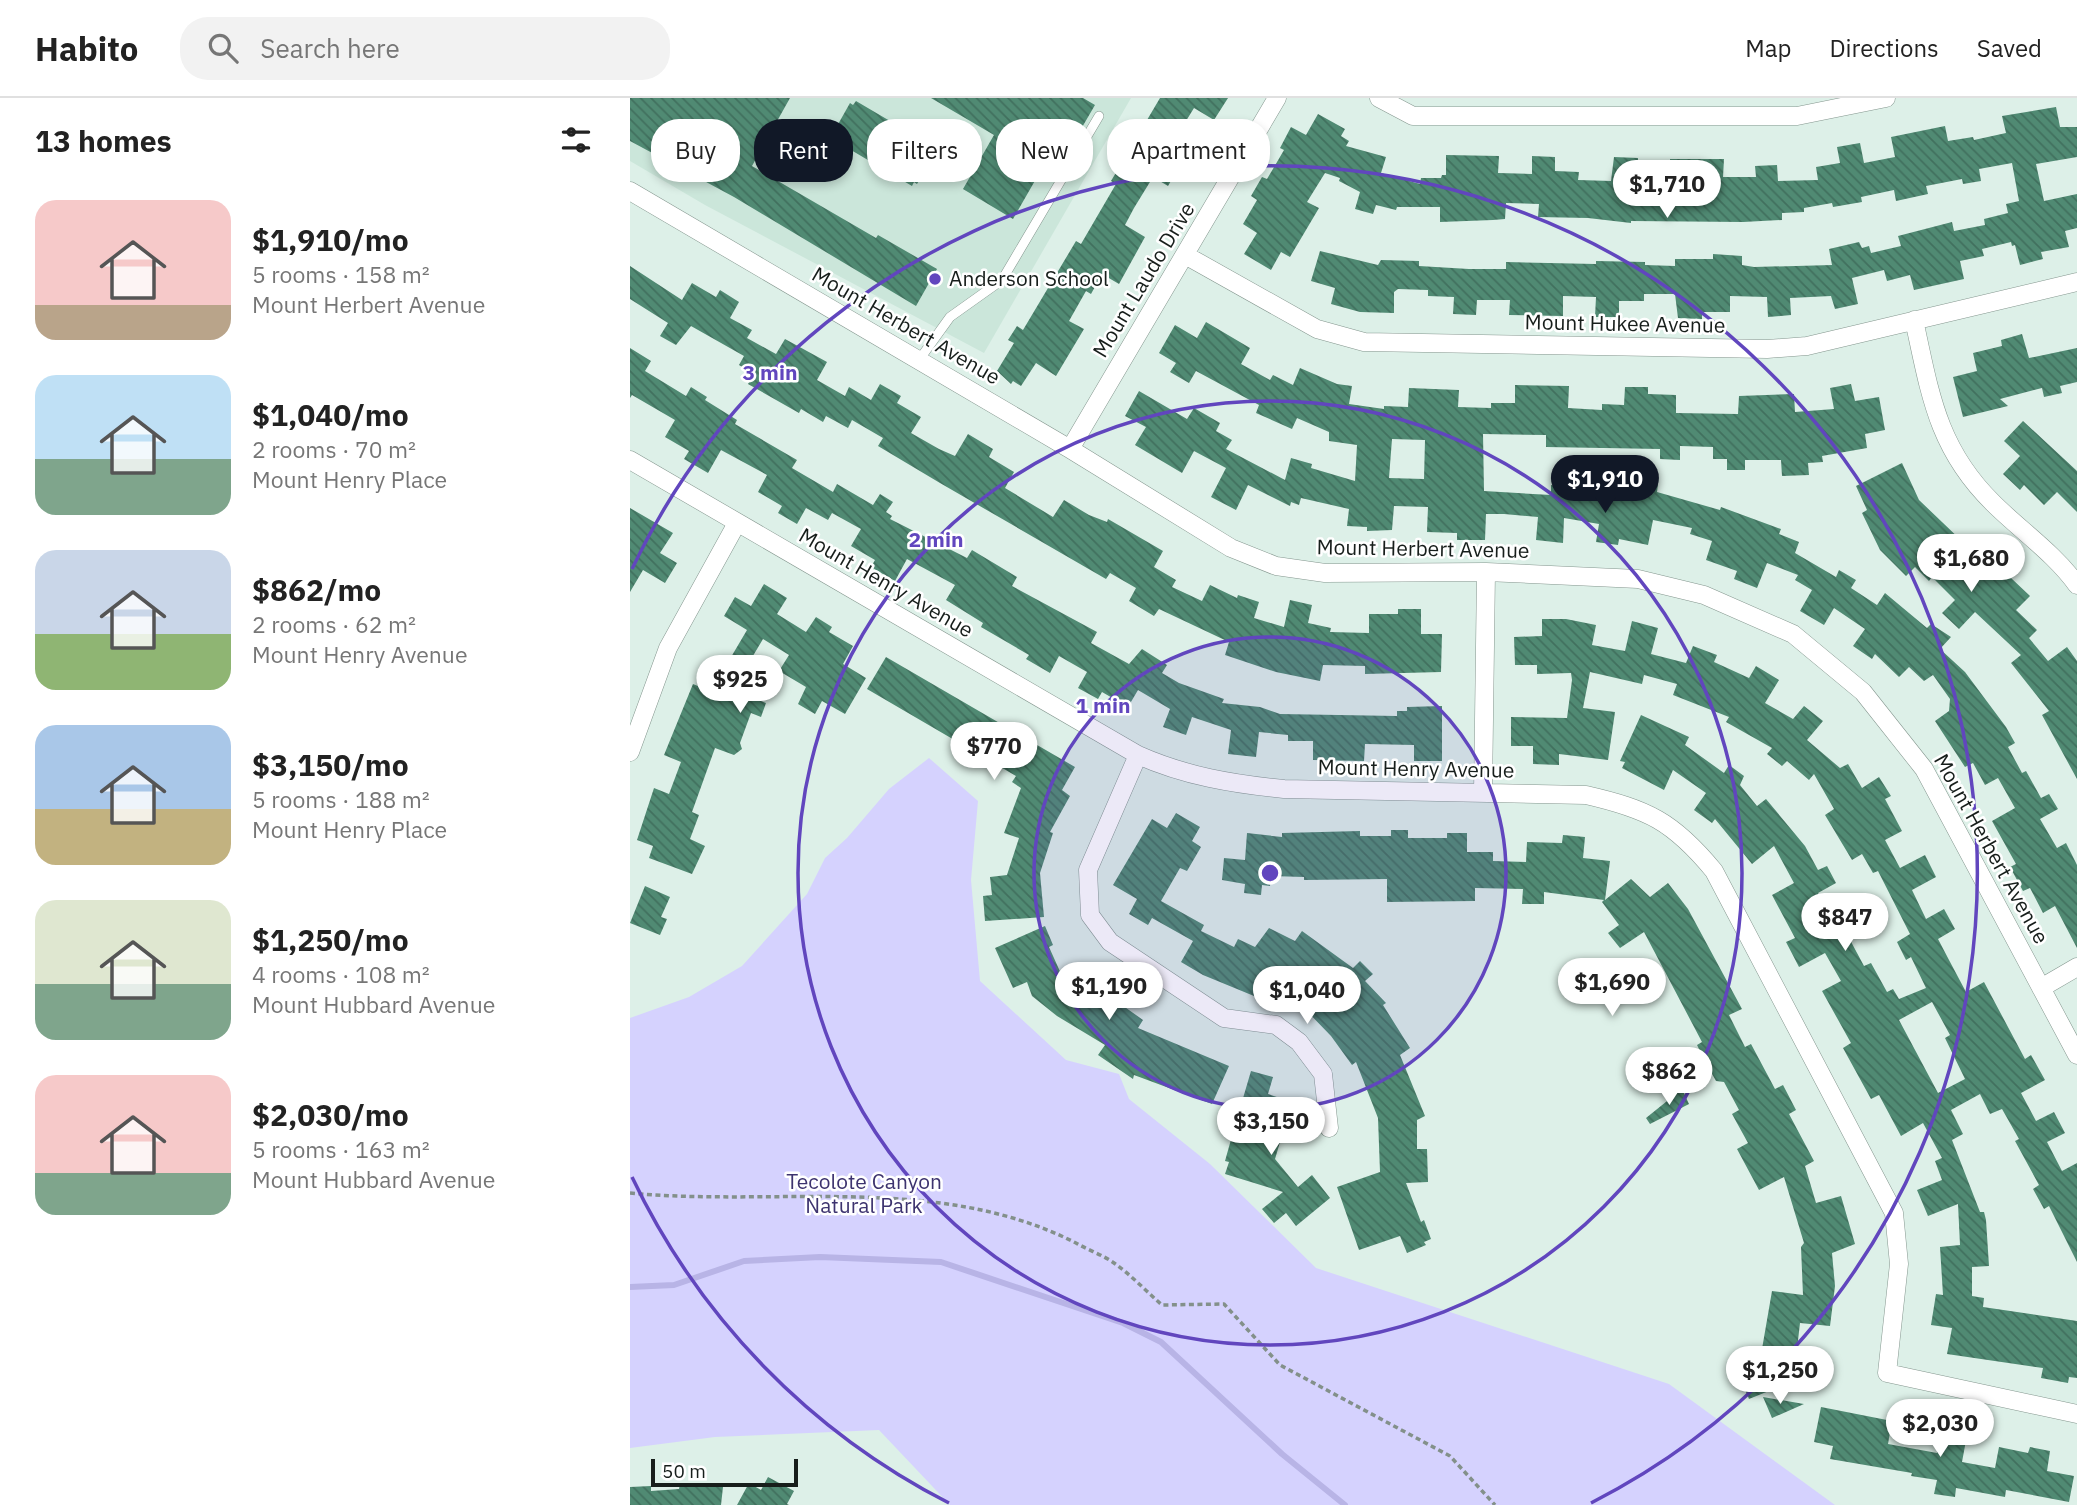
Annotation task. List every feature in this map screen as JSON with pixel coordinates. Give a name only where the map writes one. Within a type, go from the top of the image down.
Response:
[{"type":"street","name":"Mount Laudo Drive","points":[[1070,449],[1278,98]]},
{"type":"street","points":[[1379,98],[1413,116],[1797,116],[1886,98]]},
{"type":"street","name":"Mount Herbert Avenue","points":[[630,191],[1070,449],[1231,548],[1276,566],[1325,573],[1486,572],[1638,579],[1704,595],[1793,634],[1863,692],[1924,769],[2077,1055]]},
{"type":"street","name":"Mount Hukee Avenue","points":[[1185,255],[1317,329],[1364,342],[1767,349],[1807,346],[2077,282]]},
{"type":"street","points":[[1914,320],[1935,418],[1957,458],[1990,500],[2077,585]]},
{"type":"street","name":"Mount Henry Avenue","points":[[630,460],[1139,755],[1169,769],[1234,784],[1284,789],[1586,795],[1634,806],[1670,826],[1693,845],[1714,871],[1894,1213],[1899,1264],[1887,1373],[2077,1414]]},
{"type":"street","points":[[630,752],[668,648],[737,523]]},
{"type":"street","points":[[1483,793],[1486,572]]},
{"type":"street","points":[[1139,755],[1088,870],[1090,915],[1110,942],[1224,1018],[1276,1025],[1299,1042],[1322,1074],[1329,1128]]},
{"type":"street","points":[[2041,988],[2077,967]]},
{"type":"lane","points":[[919,360],[950,317],[1002,280],[1099,116]]},
{"type":"path","points":[[630,1193],[732,1199],[821,1196],[913,1199],[1020,1218],[1113,1262],[1162,1305],[1224,1304],[1280,1365],[1450,1455],[1495,1505]]},
{"type":"shaded area","name":"Anderson School","points":[[630,98],[1131,98],[1119,119],[1107,119],[1107,140],[1093,164],[1093,119],[996,119],[996,182],[1083,182],[984,353],[666,182],[740,182],[740,119],[651,119],[651,173],[630,161]]},
{"type":"green space","name":"Tecolote Canyon Natural Park","points":[[929,758],[978,801],[971,880],[980,981],[1066,1060],[1119,1074],[1129,1099],[1210,1164],[1316,1268],[1669,1384],[1835,1505],[950,1505],[879,1430],[715,1437],[630,1448],[630,1018],[689,997],[742,966],[807,894],[825,858],[847,838],[889,789]]},
{"type":"building","points":[[630,98],[790,98],[778,119],[754,119],[754,182],[780,182],[876,238],[878,235],[937,269],[916,306],[706,182],[740,182],[740,119],[651,119],[651,152],[630,141]]},
{"type":"building","points":[[931,98],[1083,98],[1095,105],[1087,119],[996,119],[996,182],[1034,182],[1013,219],[963,189],[967,182],[982,182],[982,156],[994,135],[982,128],[982,119],[967,119]]},
{"type":"building","points":[[1160,98],[1228,98],[1215,119],[1194,108],[1187,119],[1148,119]]},
{"type":"building","points":[[856,101],[887,119],[867,119],[867,159],[853,151],[853,119],[841,119],[850,103],[853,105]]},
{"type":"building","points":[[2056,107],[2060,127],[2077,127],[2077,157],[2036,164],[2044,201],[2077,194],[2077,228],[2065,231],[2069,247],[2041,252],[2043,259],[2020,265],[2015,245],[2012,246],[2011,242],[1982,249],[1984,256],[1960,261],[1964,279],[1914,290],[1910,275],[1887,281],[1884,270],[1852,278],[1858,304],[1835,309],[1831,296],[1790,298],[1791,315],[1768,317],[1767,297],[1730,296],[1730,312],[1702,312],[1702,319],[1678,318],[1675,294],[1644,294],[1644,301],[1619,301],[1619,317],[1595,317],[1596,297],[1563,296],[1563,316],[1509,315],[1510,300],[1477,300],[1476,315],[1453,314],[1454,297],[1428,296],[1428,290],[1398,289],[1394,292],[1394,313],[1360,312],[1331,304],[1335,288],[1311,281],[1320,251],[1378,265],[1381,260],[1419,261],[1419,266],[1469,269],[1506,269],[1506,262],[1645,262],[1645,265],[1675,266],[1675,259],[1713,259],[1713,254],[1742,256],[1742,265],[1754,267],[1832,265],[1829,249],[1859,242],[1862,248],[1869,246],[1871,253],[1901,246],[1898,236],[1952,222],[1954,231],[1985,225],[1984,219],[2008,213],[2006,204],[2019,201],[2012,163],[1979,169],[1981,181],[1963,184],[1962,179],[1926,186],[1928,194],[1896,201],[1894,190],[1861,197],[1862,202],[1833,207],[1832,203],[1804,208],[1804,212],[1782,213],[1782,220],[1743,222],[1631,223],[1588,218],[1538,217],[1539,204],[1506,203],[1505,219],[1440,222],[1440,207],[1397,207],[1396,210],[1376,205],[1373,214],[1355,209],[1360,192],[1339,181],[1340,178],[1325,173],[1307,202],[1319,208],[1290,257],[1281,252],[1271,270],[1244,254],[1257,233],[1243,224],[1257,200],[1251,196],[1259,182],[1270,182],[1270,174],[1284,150],[1280,148],[1291,127],[1306,135],[1318,114],[1345,129],[1341,136],[1349,141],[1346,146],[1386,157],[1381,173],[1420,184],[1421,178],[1441,178],[1446,175],[1446,155],[1499,156],[1498,173],[1532,174],[1532,156],[1555,157],[1555,171],[1579,172],[1578,180],[1611,181],[1614,157],[1638,158],[1638,175],[1670,176],[1670,159],[1724,159],[1723,177],[1756,177],[1755,166],[1777,165],[1778,181],[1818,180],[1816,167],[1840,163],[1837,147],[1860,143],[1864,163],[1895,157],[1891,137],[1945,126],[1948,141],[1973,137],[1974,140],[2006,133],[2002,116]]},
{"type":"building","points":[[1113,182],[1150,182],[1125,225],[1145,237],[1119,284],[1102,274],[1091,294],[1086,291],[1069,321],[1084,329],[1056,376],[1036,363],[1021,386],[1013,381],[1011,384],[997,371],[1014,343],[1008,340],[1017,326],[1023,330],[1076,241],[1081,244],[1116,184]]},
{"type":"building","points":[[630,266],[682,300],[692,283],[716,297],[720,290],[739,302],[730,318],[752,330],[747,338],[776,354],[785,339],[827,362],[817,380],[845,396],[849,387],[871,400],[880,384],[901,396],[897,403],[921,417],[911,433],[939,449],[955,456],[968,434],[993,449],[989,457],[1014,472],[1005,488],[1053,517],[1064,500],[1089,515],[1107,522],[1108,519],[1163,551],[1154,567],[1176,580],[1172,587],[1202,601],[1210,585],[1237,598],[1238,595],[1259,602],[1254,618],[1284,627],[1290,600],[1312,605],[1308,623],[1331,628],[1330,632],[1369,633],[1369,614],[1398,614],[1398,609],[1421,609],[1421,634],[1442,634],[1441,672],[1365,674],[1365,666],[1323,665],[1320,681],[1276,672],[1225,655],[1229,642],[1159,609],[1154,616],[1129,601],[1136,588],[1110,573],[1106,579],[940,483],[878,446],[883,438],[852,420],[848,428],[826,416],[823,422],[801,409],[799,413],[748,384],[754,374],[739,365],[744,356],[691,326],[676,345],[660,336],[668,323],[630,299]]},
{"type":"building","points":[[1206,322],[1250,348],[1241,364],[1270,380],[1273,375],[1293,385],[1300,368],[1337,384],[1352,386],[1349,404],[1384,409],[1384,406],[1408,407],[1409,388],[1459,390],[1458,407],[1491,408],[1491,403],[1515,403],[1515,385],[1569,386],[1568,408],[1602,410],[1602,404],[1624,405],[1625,387],[1648,387],[1648,394],[1676,395],[1676,413],[1738,414],[1739,396],[1794,394],[1795,412],[1834,409],[1830,388],[1851,384],[1855,401],[1879,397],[1885,430],[1865,434],[1867,448],[1822,456],[1823,462],[1808,463],[1809,475],[1782,476],[1781,460],[1745,460],[1745,470],[1727,470],[1727,459],[1713,459],[1713,447],[1680,446],[1680,460],[1660,459],[1660,449],[1546,447],[1546,435],[1483,434],[1484,491],[1551,495],[1551,485],[1606,497],[1607,489],[1637,493],[1641,481],[1658,484],[1657,492],[1720,510],[1721,507],[1781,529],[1779,534],[1799,542],[1795,553],[1836,577],[1839,570],[1856,580],[1851,588],[1877,605],[1885,593],[1927,628],[1931,624],[1951,637],[1940,649],[1965,672],[2006,727],[2015,743],[2008,747],[2022,773],[2026,771],[2041,798],[2049,794],[2058,809],[2040,819],[2057,848],[2066,843],[2077,865],[2077,948],[2055,906],[2043,913],[2030,888],[2023,891],[2010,867],[2016,864],[1992,821],[2015,808],[1998,778],[1985,785],[1973,763],[1965,767],[1935,721],[1949,711],[1950,699],[1933,675],[1924,681],[1909,667],[1899,677],[1875,654],[1872,659],[1853,646],[1865,629],[1834,608],[1824,625],[1800,611],[1812,590],[1795,580],[1798,575],[1767,563],[1757,588],[1734,579],[1737,571],[1706,560],[1712,541],[1690,534],[1692,528],[1653,520],[1648,545],[1619,539],[1618,545],[1596,542],[1599,524],[1564,518],[1563,543],[1536,540],[1538,517],[1504,514],[1486,514],[1485,540],[1457,540],[1457,533],[1427,532],[1428,507],[1394,506],[1392,530],[1367,531],[1367,527],[1347,526],[1349,509],[1301,498],[1299,505],[1291,502],[1290,506],[1248,485],[1236,510],[1211,497],[1226,468],[1194,451],[1182,473],[1135,445],[1146,427],[1125,416],[1139,391],[1187,419],[1194,408],[1220,423],[1216,431],[1232,440],[1226,449],[1285,480],[1291,458],[1312,464],[1311,468],[1355,481],[1357,445],[1329,441],[1329,432],[1297,418],[1292,429],[1256,413],[1259,405],[1196,371],[1189,383],[1170,372],[1176,363],[1159,353],[1175,325],[1197,338]],"holes":[[[1392,439],[1425,440],[1424,479],[1389,478]]]},
{"type":"building","points":[[2022,334],[2029,358],[2077,348],[2077,382],[2060,386],[2062,393],[2044,397],[2042,388],[2000,399],[2008,406],[1963,417],[1953,377],[1977,371],[1973,353],[2002,346],[2001,340]]},
{"type":"building","points":[[630,348],[651,361],[645,371],[686,396],[691,387],[707,397],[705,400],[737,420],[735,424],[797,460],[792,468],[833,492],[837,484],[873,505],[880,494],[893,502],[886,512],[892,516],[890,519],[967,558],[972,550],[1017,577],[1012,586],[1097,632],[1091,643],[1129,664],[1142,649],[1167,665],[1162,673],[1179,683],[1224,699],[1222,703],[1260,707],[1280,714],[1397,716],[1397,711],[1407,711],[1407,707],[1442,706],[1442,761],[1414,761],[1414,745],[1365,744],[1364,761],[1313,760],[1313,741],[1288,741],[1288,735],[1259,732],[1256,757],[1228,754],[1231,730],[1192,717],[1186,735],[1163,727],[1170,709],[1138,690],[1128,707],[1102,692],[1098,699],[1078,688],[1087,672],[1059,656],[1050,673],[1026,659],[1029,655],[981,627],[983,623],[946,600],[955,585],[907,559],[895,581],[871,567],[875,560],[851,546],[861,529],[832,513],[828,520],[806,508],[797,524],[778,513],[782,506],[758,492],[767,475],[721,450],[708,473],[684,459],[689,451],[665,437],[675,420],[632,395],[630,398]]},
{"type":"building","points":[[2023,421],[2077,471],[2077,512],[2057,492],[2044,505],[2024,485],[2020,490],[2003,474],[2020,456],[2004,441]]},
{"type":"building","points":[[1902,463],[1919,500],[1965,544],[1953,556],[1975,578],[1992,560],[2030,596],[2016,610],[2037,630],[2029,638],[2048,661],[2067,647],[2077,661],[2077,779],[2042,715],[2049,711],[2011,663],[2021,655],[1975,612],[1959,629],[1942,613],[1955,600],[1932,577],[1929,581],[1915,567],[1906,576],[1880,550],[1862,513],[1867,510],[1856,486]]},
{"type":"building","points":[[630,508],[673,533],[660,553],[677,563],[665,583],[643,570],[630,592]]},
{"type":"building","points":[[764,584],[787,598],[777,614],[806,632],[816,617],[832,627],[829,632],[853,646],[843,664],[866,678],[845,714],[822,701],[815,714],[798,704],[806,687],[779,671],[789,655],[763,639],[741,676],[757,682],[751,697],[766,703],[761,717],[751,713],[740,743],[742,749],[734,755],[715,748],[692,812],[699,815],[690,839],[705,846],[692,874],[649,858],[653,846],[637,840],[654,788],[669,794],[681,762],[664,755],[693,684],[710,691],[721,667],[724,669],[747,630],[724,616],[735,597],[751,606]]},
{"type":"building","points":[[1542,619],[1566,619],[1596,625],[1592,645],[1625,651],[1632,621],[1658,628],[1651,654],[1686,663],[1693,646],[1717,655],[1714,662],[1749,678],[1756,666],[1779,680],[1765,703],[1793,719],[1804,706],[1823,721],[1807,740],[1840,768],[1848,764],[1862,788],[1879,777],[1891,796],[1885,799],[1902,831],[1885,840],[1900,868],[1925,855],[1936,877],[1912,890],[1926,919],[1944,909],[1955,929],[1938,939],[1966,992],[1984,982],[2025,1059],[2031,1055],[2045,1080],[2021,1093],[2036,1121],[2054,1112],[2065,1133],[2047,1142],[2062,1171],[2077,1163],[2077,1262],[2049,1206],[2044,1209],[2033,1189],[2039,1185],[2015,1141],[2019,1139],[2002,1109],[1990,1114],[1980,1094],[1951,1110],[1963,1134],[1952,1140],[1980,1212],[1984,1212],[1986,1220],[1989,1266],[1972,1267],[1972,1296],[1984,1298],[1983,1307],[2077,1321],[2077,1378],[2069,1377],[2068,1383],[2041,1378],[2043,1368],[1947,1354],[1952,1328],[1931,1325],[1936,1294],[1943,1295],[1940,1247],[1960,1245],[1958,1204],[1928,1216],[1917,1190],[1942,1180],[1935,1161],[1942,1158],[1923,1123],[1901,1136],[1879,1095],[1871,1099],[1843,1048],[1851,1043],[1822,991],[1841,981],[1825,953],[1799,967],[1786,942],[1795,938],[1772,895],[1794,883],[1774,846],[1752,864],[1715,819],[1712,823],[1694,810],[1706,793],[1673,770],[1664,790],[1622,768],[1625,762],[1620,761],[1641,715],[1689,737],[1685,745],[1724,773],[1729,765],[1744,776],[1740,785],[1757,806],[1766,799],[1805,846],[1818,870],[1827,866],[1836,883],[1818,893],[1832,921],[1843,915],[1854,935],[1849,938],[1864,966],[1871,963],[1887,992],[1893,989],[1899,999],[1926,988],[1911,957],[1906,960],[1897,942],[1910,934],[1878,871],[1873,873],[1862,854],[1852,860],[1825,815],[1834,809],[1814,774],[1809,780],[1787,761],[1782,766],[1767,754],[1772,748],[1726,722],[1729,717],[1673,695],[1677,684],[1644,675],[1642,684],[1590,672],[1583,708],[1615,712],[1608,760],[1559,754],[1559,765],[1533,764],[1533,746],[1511,746],[1511,717],[1567,718],[1572,680],[1571,673],[1537,674],[1537,665],[1515,665],[1514,637],[1542,636]],"holes":[[[1932,1002],[1950,1035],[1945,1038],[1965,1079],[1938,1093],[1899,1020]]]},
{"type":"building","points":[[886,657],[1075,767],[1062,790],[1070,796],[1050,832],[1053,833],[1040,873],[1044,917],[985,921],[983,896],[992,895],[990,877],[1007,875],[1019,838],[1004,833],[1021,788],[1012,782],[1016,776],[867,689]]},
{"type":"building","points":[[1176,813],[1200,827],[1192,841],[1201,847],[1187,871],[1180,868],[1161,901],[1204,925],[1201,931],[1234,947],[1238,939],[1255,947],[1269,928],[1295,941],[1302,931],[1353,968],[1360,961],[1373,974],[1365,981],[1386,1003],[1383,1005],[1410,1048],[1400,1055],[1425,1116],[1417,1120],[1417,1149],[1427,1149],[1428,1182],[1406,1183],[1421,1222],[1424,1220],[1431,1239],[1424,1242],[1426,1245],[1407,1253],[1400,1236],[1359,1250],[1337,1187],[1380,1172],[1378,1118],[1356,1062],[1352,1065],[1331,1036],[1302,1006],[1300,1009],[1261,981],[1254,996],[1203,975],[1181,962],[1193,941],[1152,918],[1148,925],[1129,914],[1137,899],[1113,885],[1152,819],[1167,828]]},
{"type":"building","points":[[1391,830],[1408,830],[1408,838],[1447,838],[1447,833],[1467,833],[1467,852],[1493,852],[1493,861],[1526,862],[1527,842],[1562,843],[1563,835],[1585,837],[1583,858],[1610,861],[1605,900],[1631,879],[1650,897],[1668,883],[1688,909],[1742,1009],[1729,1015],[1745,1047],[1751,1044],[1775,1089],[1783,1085],[1796,1110],[1789,1114],[1814,1161],[1805,1166],[1816,1203],[1841,1196],[1855,1244],[1832,1253],[1835,1286],[1830,1326],[1800,1323],[1797,1349],[1809,1375],[1749,1399],[1733,1361],[1762,1349],[1772,1291],[1803,1295],[1801,1247],[1804,1243],[1784,1177],[1759,1190],[1737,1149],[1748,1143],[1732,1114],[1739,1110],[1724,1082],[1716,1081],[1706,1063],[1697,1045],[1702,1042],[1644,932],[1620,948],[1608,933],[1619,925],[1602,902],[1604,900],[1544,892],[1544,904],[1522,904],[1523,889],[1475,888],[1475,901],[1387,902],[1387,879],[1304,880],[1304,877],[1271,876],[1270,886],[1262,885],[1261,895],[1244,893],[1245,884],[1222,880],[1224,858],[1245,860],[1247,833],[1282,837],[1282,833],[1360,831],[1360,836],[1391,836]]},
{"type":"building","points":[[645,886],[670,897],[661,917],[667,919],[660,935],[630,923]]},
{"type":"building","points":[[1045,926],[1053,945],[1049,947],[1071,996],[1084,978],[1143,1020],[1138,1028],[1229,1066],[1212,1104],[1134,1075],[1133,1079],[1098,1055],[1105,1045],[1057,1016],[1032,996],[1027,982],[1013,988],[995,948]]},
{"type":"building","points":[[1251,1071],[1273,1077],[1268,1094],[1286,1100],[1276,1129],[1283,1132],[1275,1159],[1298,1187],[1312,1175],[1330,1198],[1296,1226],[1286,1213],[1274,1223],[1262,1209],[1283,1192],[1225,1174],[1229,1162],[1225,1161],[1232,1136],[1247,1141],[1257,1110],[1241,1105]]},
{"type":"building","points":[[1682,1089],[1689,1104],[1650,1124],[1646,1118]]},
{"type":"building","points":[[1763,1397],[1804,1404],[1772,1418]]},
{"type":"building","points":[[1821,1407],[1892,1421],[1888,1444],[1937,1453],[1940,1430],[1967,1435],[1962,1462],[1995,1468],[1999,1447],[2028,1453],[2030,1447],[2050,1451],[2047,1471],[2074,1476],[2069,1502],[2006,1490],[2005,1497],[1956,1488],[1955,1497],[1934,1494],[1937,1480],[1830,1459],[1833,1446],[1814,1442]]},
{"type":"building","points":[[768,1477],[794,1491],[787,1504],[789,1505],[737,1505],[749,1483],[761,1490]]},
{"type":"building","points":[[680,1483],[723,1487],[721,1505],[630,1505],[630,1487],[651,1486],[651,1491],[679,1489]]},
{"type":"waterway","points":[[630,1287],[674,1285],[744,1261],[820,1257],[941,1262],[1123,1323],[1161,1342],[1282,1454],[1345,1505]]},
{"type":"place","name":"Anderson School","points":[[935,279]]}]
